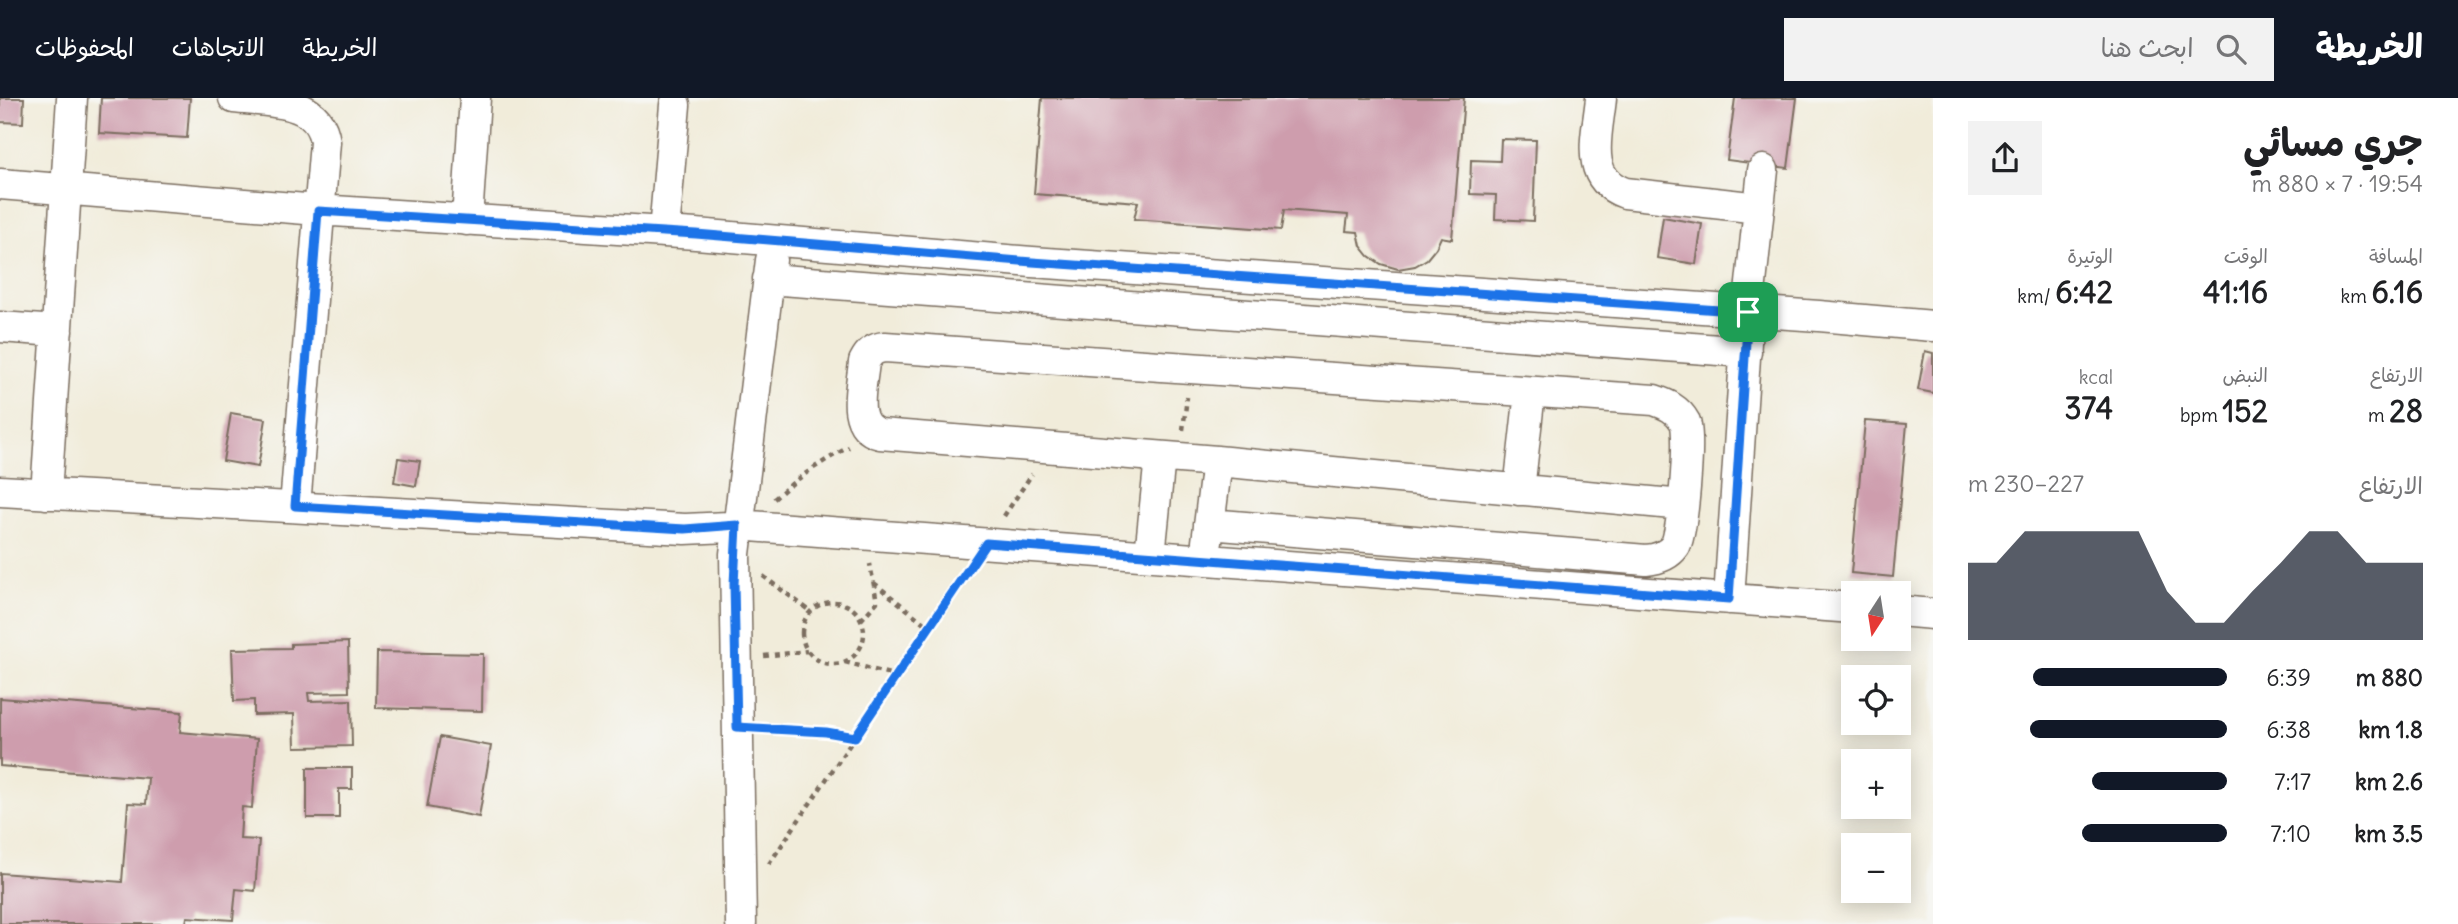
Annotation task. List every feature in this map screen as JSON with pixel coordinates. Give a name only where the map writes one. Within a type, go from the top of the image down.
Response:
[{"type":"lane","points":[[46,494],[72,98]]},
{"type":"lane","points":[[233,98],[307,109],[317,117],[325,142],[295,506]]},
{"type":"lane","points":[[467,220],[475,98]]},
{"type":"lane","points":[[1601,98],[1595,158],[1603,181],[1613,189],[1625,193],[1759,208]]},
{"type":"lane","points":[[664,232],[675,105]]},
{"type":"lane","points":[[1729,599],[1748,312],[1763,170]]},
{"type":"lane","points":[[0,184],[318,211],[664,232],[1032,262],[1933,326]]},
{"type":"lane","points":[[741,915],[735,659],[741,535],[773,242]]},
{"type":"lane","points":[[768,279],[1746,352]]},
{"type":"lane","points":[[0,327],[57,331]]},
{"type":"lane","points":[[1209,524],[1657,559],[1675,546],[1680,535],[1683,505],[1688,433],[1684,421],[1676,411],[1654,400],[885,347],[876,348],[868,354],[864,362],[860,416],[863,426],[880,435],[1217,461],[1683,505]]},
{"type":"lane","points":[[1519,490],[1530,391]]},
{"type":"lane","points":[[1150,555],[1160,457]]},
{"type":"lane","points":[[1205,559],[1217,461]]},
{"type":"lane","points":[[0,491],[685,529],[741,535],[865,534],[1841,607]]},
{"type":"lane","points":[[1620,591],[1623,558]]},
{"type":"lane","points":[[1911,612],[1933,614]]},
{"type":"path","points":[[810,611],[741,535],[795,480],[831,456],[880,435]]},
{"type":"path","points":[[741,915],[855,737],[1050,448]]},
{"type":"path","points":[[861,620],[877,602],[865,534]]},
{"type":"path","points":[[873,583],[929,627]]},
{"type":"path","points":[[844,662],[859,649],[863,629],[861,620],[847,606],[828,602],[810,611],[803,626],[803,643],[807,651],[824,662],[844,662],[897,676]]},
{"type":"path","points":[[735,659],[807,651]]},
{"type":"path","points":[[737,727],[826,732],[855,737]]},
{"type":"building","points":[[0,98],[24,98],[23,123],[0,122]]},
{"type":"building","points":[[101,98],[190,98],[187,138],[99,133]]},
{"type":"building","points":[[1042,98],[1464,98],[1452,239],[1441,237],[1427,259],[1415,266],[1398,269],[1381,264],[1369,256],[1361,246],[1358,232],[1346,231],[1348,215],[1284,210],[1281,230],[1134,219],[1138,202],[1034,194]]},
{"type":"building","points":[[1735,98],[1797,98],[1788,168],[1727,160]]},
{"type":"building","points":[[1501,139],[1536,140],[1533,221],[1495,219],[1496,195],[1470,194],[1471,160],[1500,161]]},
{"type":"building","points":[[1663,217],[1702,224],[1696,264],[1657,258]]},
{"type":"building","points":[[1925,351],[1933,353],[1933,393],[1918,390]]},
{"type":"building","points":[[231,413],[266,419],[258,467],[223,461]]},
{"type":"building","points":[[1865,421],[1907,424],[1893,577],[1851,573]]},
{"type":"building","points":[[398,458],[420,461],[416,486],[394,482]]},
{"type":"building","points":[[348,642],[349,692],[308,693],[309,701],[351,700],[352,746],[295,747],[294,714],[254,715],[254,700],[234,701],[232,649],[291,648],[291,644]]},
{"type":"building","points":[[377,652],[483,654],[482,711],[376,708]]},
{"type":"building","points":[[0,698],[182,712],[180,732],[257,739],[252,808],[242,807],[240,839],[259,840],[255,891],[236,889],[233,920],[187,917],[186,924],[0,924],[0,873],[122,882],[128,803],[146,804],[148,778],[0,766]]},
{"type":"building","points":[[440,737],[491,746],[479,817],[427,807]]},
{"type":"building","points":[[307,768],[352,768],[352,789],[339,789],[339,818],[307,818]]},
{"type":"route","points":[[318,211],[696,234],[1032,262],[1748,312],[1729,599],[986,543],[855,737],[826,732],[737,727],[734,584],[737,525],[685,529],[295,506],[318,211]]}]
